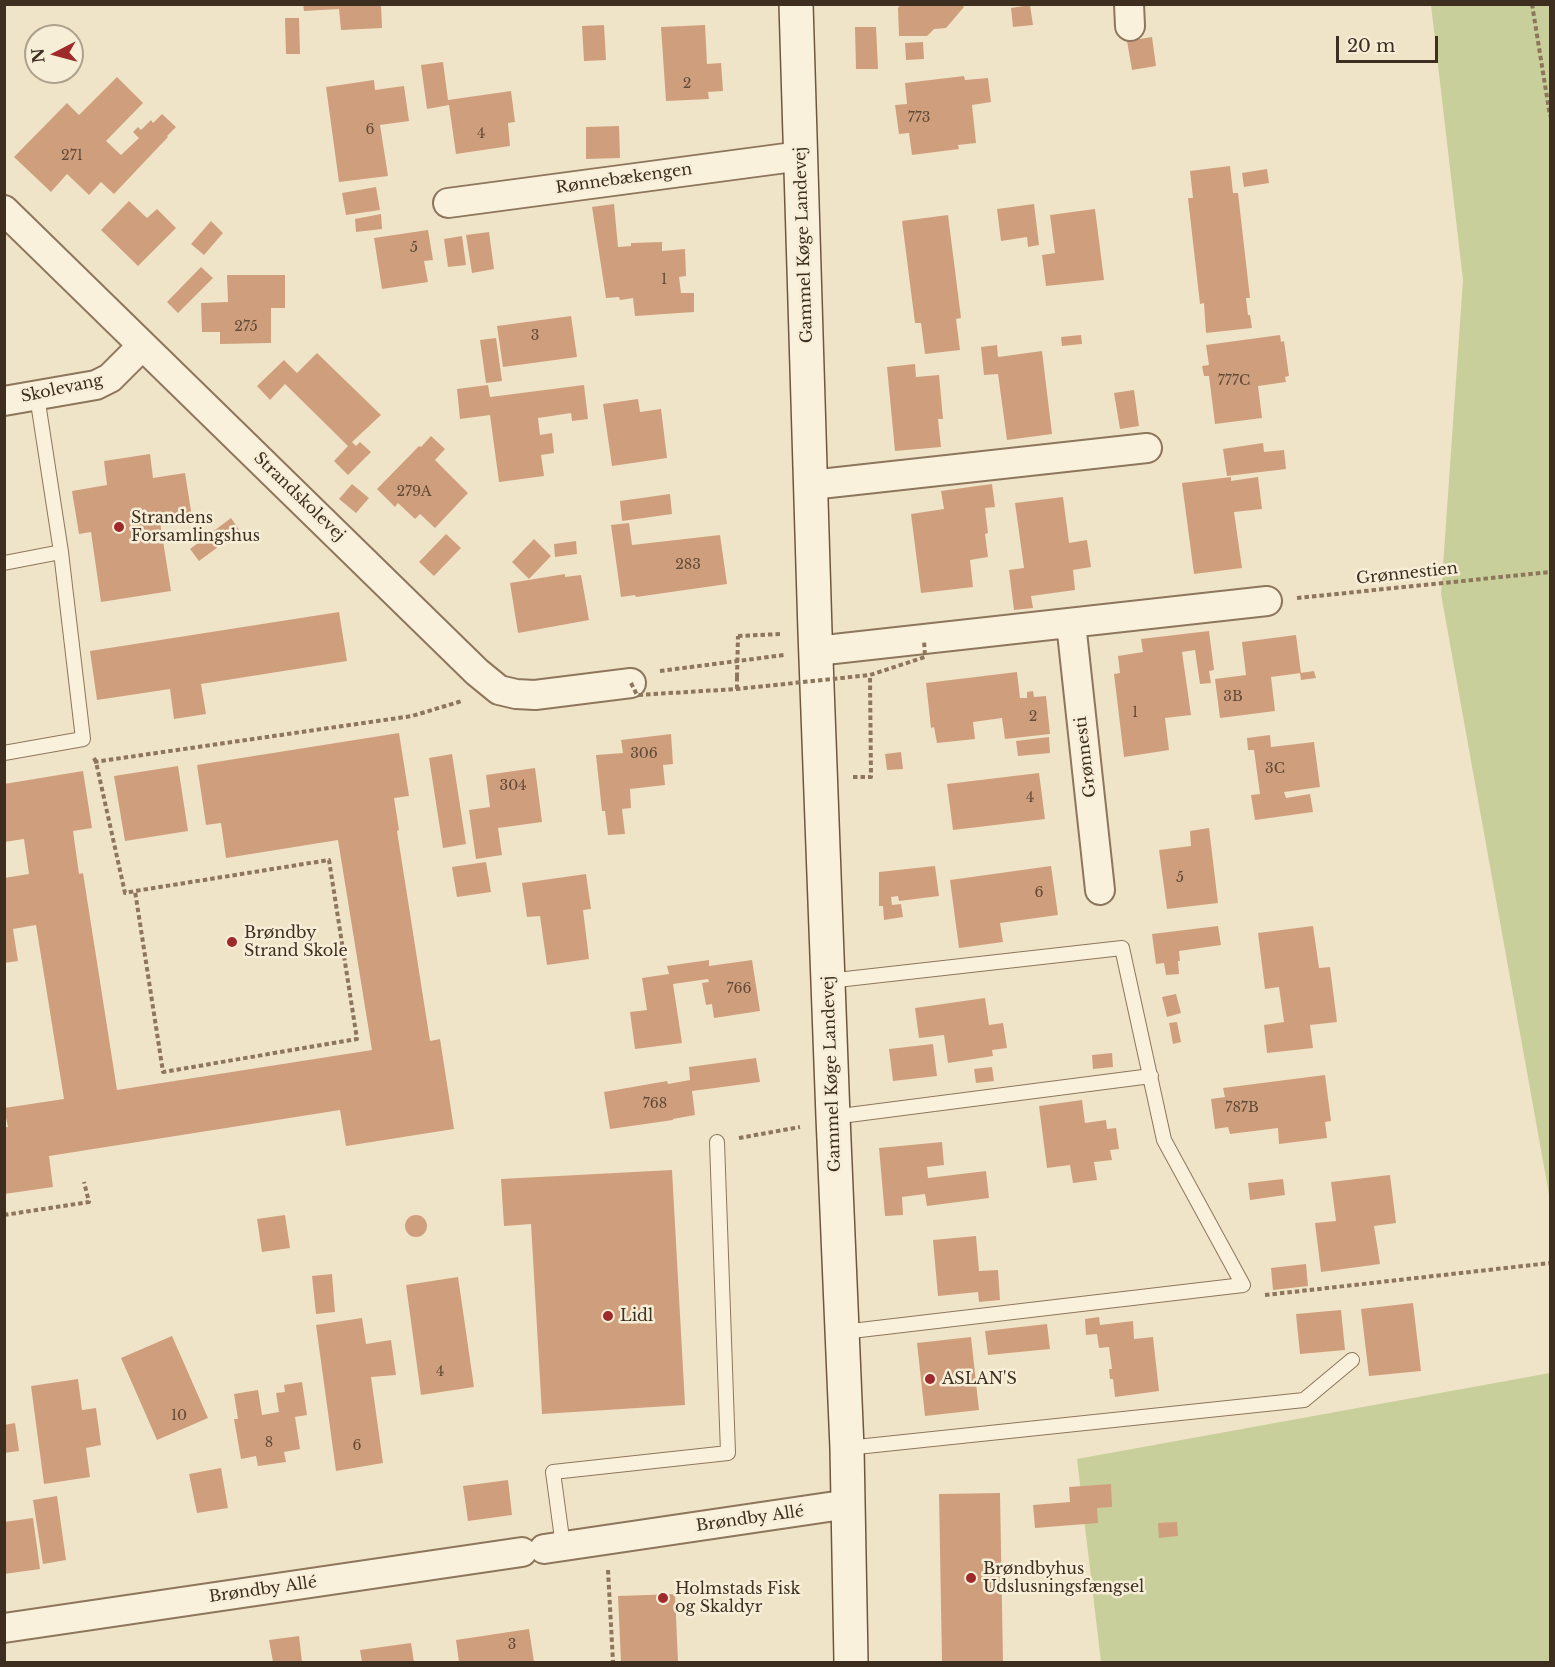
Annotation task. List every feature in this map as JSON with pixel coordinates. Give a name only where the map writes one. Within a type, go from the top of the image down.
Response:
[{"type":"main road","name":"Gammel Køge Landevej","points":[[796,4],[816,642],[849,1504],[851,1662]]},
{"type":"street","name":"Rønnebækengen","points":[[448,203],[801,156]]},
{"type":"street","name":"Strandskolevej","points":[[4,210],[477,672],[499,690]]},
{"type":"street","name":"Skolevang","points":[[4,401],[96,385],[110,378],[122,368],[142,346]]},
{"type":"street","points":[[811,485],[1147,448]]},
{"type":"street","points":[[816,642],[924,640],[1267,601]]},
{"type":"street","name":"Grønnesti","points":[[1071,623],[1100,890]]},
{"type":"street","points":[[499,690],[536,695],[639,677]]},
{"type":"street","name":"Brøndby Allé","points":[[4,1628],[849,1504]]},
{"type":"lane","points":[[4,753],[83,739],[61,552],[36,396]]},
{"type":"lane","points":[[4,563],[61,552]]},
{"type":"lane","points":[[828,981],[1122,948],[1164,1140],[1243,1285],[842,1332]]},
{"type":"lane","points":[[833,1119],[1151,1076]]},
{"type":"lane","points":[[543,1549],[553,1472],[728,1453],[717,1142]]},
{"type":"lane","points":[[847,1448],[1304,1400],[1352,1360]]},
{"type":"path","points":[[1532,4],[1551,116]]},
{"type":"path","name":"Grønnestien","points":[[1267,601],[1551,572]]},
{"type":"path","points":[[737,689],[738,636],[816,642]]},
{"type":"path","points":[[816,642],[639,677],[637,695],[737,689],[870,675],[925,657],[924,640]]},
{"type":"path","points":[[870,675],[871,777]]},
{"type":"path","points":[[85,763],[412,716],[499,690]]},
{"type":"path","points":[[83,739],[96,762],[125,893],[135,891],[329,860],[357,1039],[163,1072],[135,891]]},
{"type":"path","points":[[717,1142],[833,1119]]},
{"type":"path","points":[[4,1215],[89,1202],[84,1182]]},
{"type":"path","points":[[607,1540],[613,1662]]},
{"type":"green space","points":[[1431,5],[1550,5],[1550,1200],[1441,594],[1463,280]]},
{"type":"green space","points":[[1550,1373],[1550,1662],[1101,1662],[1077,1459]]},
{"type":"building","points":[[303,4],[381,4],[382,28],[341,30],[339,9],[304,11]]},
{"type":"building","points":[[901,4],[961,4],[964,7],[946,28],[934,29],[927,36],[899,36],[898,8]]},
{"type":"building","points":[[1030,5],[1033,25],[1013,27],[1011,8]]},
{"type":"building","points":[[285,18],[299,18],[300,54],[286,54]]},
{"type":"building","points":[[604,25],[606,60],[584,61],[582,26]]},
{"type":"building","points":[[705,25],[707,64],[721,63],[723,91],[708,92],[709,99],[666,101],[661,27]]},
{"type":"building","points":[[855,27],[876,27],[878,69],[856,69]]},
{"type":"building","points":[[1152,37],[1156,66],[1132,70],[1127,41]]},
{"type":"building","points":[[923,42],[924,59],[906,60],[905,43]]},
{"type":"building","points":[[443,62],[448,100],[511,91],[515,122],[508,123],[510,146],[456,154],[449,105],[427,109],[421,65]]},
{"type":"building","points":[[964,76],[965,80],[988,78],[991,102],[972,105],[976,143],[958,145],[959,149],[912,155],[909,133],[899,134],[895,105],[907,104],[905,83]]},
{"type":"building","points":[[117,77],[143,103],[106,141],[121,155],[139,138],[133,132],[138,127],[141,130],[151,120],[153,123],[162,114],[176,127],[114,194],[101,182],[89,195],[67,174],[51,192],[14,157],[67,103],[79,115]]},
{"type":"building","points":[[374,80],[375,90],[404,86],[409,121],[380,125],[388,176],[339,182],[326,87]]},
{"type":"building","points":[[619,126],[620,158],[586,159],[586,127]]},
{"type":"building","points":[[1230,166],[1233,193],[1238,193],[1250,298],[1246,298],[1252,328],[1206,333],[1204,303],[1200,304],[1188,198],[1193,198],[1190,171]]},
{"type":"building","points":[[1267,169],[1269,183],[1244,187],[1242,173]]},
{"type":"building","points":[[376,187],[380,210],[346,215],[342,193]]},
{"type":"building","points":[[129,201],[147,218],[157,209],[176,228],[138,266],[101,230]]},
{"type":"building","points":[[614,204],[618,247],[631,246],[631,243],[662,242],[662,251],[685,249],[686,276],[679,277],[681,293],[694,293],[694,312],[635,316],[633,298],[620,300],[619,297],[606,298],[592,207]]},
{"type":"building","points":[[1034,204],[1039,245],[1028,247],[1027,237],[1001,241],[997,209]]},
{"type":"building","points":[[1095,209],[1104,280],[1046,286],[1042,255],[1055,253],[1050,215]]},
{"type":"building","points":[[381,214],[382,229],[356,232],[355,219]]},
{"type":"building","points":[[948,215],[961,318],[956,319],[960,350],[925,354],[921,323],[915,323],[902,221]]},
{"type":"building","points":[[211,221],[223,233],[204,255],[191,244]]},
{"type":"building","points":[[428,230],[433,260],[424,261],[428,282],[382,289],[374,238]]},
{"type":"building","points":[[489,232],[494,269],[472,273],[466,235]]},
{"type":"building","points":[[462,236],[466,265],[448,267],[444,239]]},
{"type":"building","points":[[201,267],[213,278],[178,313],[167,302]]},
{"type":"building","points":[[227,275],[285,275],[285,308],[271,308],[271,343],[220,344],[220,332],[202,332],[201,303],[228,302]]},
{"type":"building","points":[[571,316],[577,357],[503,367],[497,326]]},
{"type":"building","points":[[1081,335],[1082,344],[1062,346],[1061,337]]},
{"type":"building","points":[[1280,335],[1281,342],[1284,341],[1289,376],[1285,377],[1286,382],[1258,386],[1262,418],[1215,424],[1209,376],[1204,376],[1202,366],[1209,365],[1206,345]]},
{"type":"building","points":[[496,338],[502,381],[486,383],[480,340]]},
{"type":"building","points":[[997,345],[998,357],[1042,351],[1052,434],[1007,440],[998,374],[984,375],[981,347]]},
{"type":"building","points":[[317,353],[381,415],[352,442],[356,446],[360,442],[371,452],[348,475],[334,461],[348,446],[285,384],[270,400],[257,386],[284,360],[297,373]]},
{"type":"building","points":[[915,364],[916,377],[939,375],[943,419],[938,419],[941,447],[895,451],[887,367]]},
{"type":"building","points":[[488,385],[490,397],[584,385],[588,419],[572,421],[571,413],[538,418],[540,435],[552,433],[554,453],[541,455],[544,476],[499,482],[490,415],[460,419],[457,389]]},
{"type":"building","points":[[1134,390],[1139,426],[1120,429],[1114,393]]},
{"type":"building","points":[[638,399],[640,412],[661,409],[667,458],[612,466],[603,404]]},
{"type":"building","points":[[431,436],[445,449],[435,460],[468,493],[435,528],[420,514],[415,519],[398,503],[395,507],[377,489]]},
{"type":"building","points":[[1263,443],[1264,452],[1284,450],[1286,469],[1227,476],[1223,449]]},
{"type":"building","name":"Strandens Forsamlingshus","points":[[150,454],[153,478],[185,473],[192,517],[160,522],[171,591],[101,602],[91,532],[79,534],[72,491],[107,485],[104,461]]},
{"type":"building","points":[[1231,477],[1231,481],[1258,477],[1262,509],[1234,512],[1242,568],[1194,574],[1182,483]]},
{"type":"building","points":[[352,484],[369,498],[356,513],[339,499]]},
{"type":"building","points":[[992,484],[995,507],[985,508],[988,557],[970,560],[973,587],[921,593],[911,514],[944,509],[941,491]]},
{"type":"building","points":[[670,494],[672,514],[622,521],[620,501]]},
{"type":"building","points":[[1063,497],[1069,543],[1087,540],[1091,567],[1073,570],[1075,590],[1031,596],[1033,608],[1014,610],[1009,570],[1024,568],[1015,503]]},
{"type":"building","points":[[231,518],[240,531],[199,561],[190,549]]},
{"type":"building","points":[[629,523],[632,545],[720,535],[727,584],[636,597],[635,595],[621,597],[611,525]]},
{"type":"building","points":[[446,534],[461,548],[434,576],[419,562]]},
{"type":"building","points":[[534,539],[551,556],[529,579],[512,562]]},
{"type":"building","points":[[576,541],[577,554],[555,557],[554,544]]},
{"type":"building","points":[[565,574],[565,577],[581,575],[589,620],[518,633],[510,583]]},
{"type":"building","points":[[339,612],[347,661],[201,684],[206,714],[174,719],[170,689],[97,700],[90,651]]},
{"type":"building","points":[[1209,631],[1214,670],[1209,671],[1211,683],[1200,684],[1195,650],[1182,652],[1191,715],[1165,718],[1169,750],[1124,757],[1114,674],[1120,673],[1118,656],[1143,652],[1141,639]]},
{"type":"building","points":[[1296,635],[1301,673],[1271,677],[1275,711],[1220,718],[1215,679],[1246,675],[1242,642]]},
{"type":"building","points":[[1314,671],[1316,678],[1301,680],[1300,673]]},
{"type":"building","points":[[1017,672],[1020,698],[1027,698],[1027,692],[1033,691],[1034,697],[1046,696],[1050,734],[1005,739],[1002,718],[973,722],[975,739],[937,743],[934,727],[931,728],[926,683]]},
{"type":"building","points":[[399,733],[409,796],[394,798],[399,830],[397,831],[430,1041],[440,1039],[454,1129],[346,1146],[340,1110],[49,1156],[53,1187],[4,1194],[4,1127],[8,1127],[4,1108],[64,1099],[36,925],[13,929],[18,961],[4,963],[4,878],[29,874],[24,839],[4,842],[4,784],[83,771],[92,828],[73,831],[79,874],[83,873],[117,1090],[372,1050],[338,840],[226,858],[221,823],[206,825],[197,765]]},
{"type":"building","points":[[671,734],[673,764],[663,765],[665,785],[630,789],[631,808],[622,809],[625,834],[608,835],[605,811],[602,811],[596,755],[623,753],[621,740]]},
{"type":"building","points":[[1270,735],[1271,747],[1314,742],[1320,787],[1284,792],[1286,798],[1310,794],[1313,812],[1255,820],[1251,795],[1260,794],[1254,750],[1248,750],[1247,738]]},
{"type":"building","points":[[1049,737],[1050,753],[1018,756],[1016,741]]},
{"type":"building","points":[[901,752],[903,769],[887,770],[885,754]]},
{"type":"building","points":[[452,754],[466,844],[443,848],[429,758]]},
{"type":"building","points":[[178,766],[188,831],[125,841],[114,776]]},
{"type":"building","points":[[535,768],[542,822],[498,828],[502,855],[476,859],[469,810],[490,807],[486,775]]},
{"type":"building","points":[[1039,773],[1045,819],[953,830],[947,784]]},
{"type":"building","points":[[1209,828],[1218,903],[1167,909],[1159,850],[1191,846],[1190,831]]},
{"type":"building","points":[[486,862],[491,892],[457,897],[452,867]]},
{"type":"building","points":[[935,866],[939,896],[899,901],[898,896],[891,897],[892,905],[901,904],[903,917],[884,920],[883,906],[879,906],[879,872]]},
{"type":"building","points":[[1051,866],[1058,915],[1000,923],[1003,942],[959,948],[950,880]]},
{"type":"building","points":[[586,874],[591,909],[583,910],[589,959],[547,965],[540,916],[527,917],[522,883]]},
{"type":"building","points":[[1218,926],[1221,945],[1179,951],[1179,974],[1166,975],[1164,963],[1156,964],[1152,934]]},
{"type":"building","points":[[1313,926],[1319,968],[1330,967],[1337,1022],[1310,1025],[1313,1048],[1267,1053],[1264,1025],[1284,1022],[1279,987],[1265,989],[1258,933]]},
{"type":"building","points":[[709,960],[709,966],[752,960],[760,1011],[714,1018],[712,1004],[706,1005],[702,983],[709,982],[708,979],[673,984],[682,1043],[635,1049],[630,1012],[647,1010],[642,978],[669,974],[667,966]]},
{"type":"building","points":[[1176,994],[1181,1013],[1167,1017],[1162,997]]},
{"type":"building","points":[[985,998],[989,1025],[1003,1023],[1007,1048],[992,1050],[993,1056],[948,1063],[944,1035],[919,1038],[915,1008]]},
{"type":"building","points":[[1177,1022],[1181,1042],[1173,1044],[1169,1023]]},
{"type":"building","points":[[933,1044],[937,1076],[893,1081],[889,1049]]},
{"type":"building","points":[[1112,1053],[1113,1067],[1093,1069],[1092,1055]]},
{"type":"building","points":[[756,1058],[760,1082],[692,1091],[695,1115],[610,1129],[604,1092],[667,1081],[668,1084],[690,1080],[689,1067]]},
{"type":"building","points":[[992,1067],[994,1081],[976,1083],[974,1069]]},
{"type":"building","points":[[1325,1075],[1331,1121],[1325,1122],[1327,1138],[1279,1144],[1278,1128],[1230,1134],[1228,1127],[1215,1129],[1211,1099],[1225,1097],[1223,1088]]},
{"type":"building","points":[[1082,1100],[1085,1123],[1106,1120],[1107,1129],[1116,1128],[1119,1149],[1110,1150],[1112,1160],[1094,1162],[1097,1180],[1073,1183],[1070,1165],[1047,1168],[1039,1106]]},
{"type":"building","points":[[942,1142],[944,1165],[927,1167],[928,1178],[986,1171],[989,1198],[927,1206],[925,1194],[902,1197],[903,1215],[885,1216],[879,1148]]},
{"type":"building","name":"Lidl","points":[[672,1170],[685,1405],[542,1414],[531,1224],[504,1226],[501,1179]]},
{"type":"building","points":[[1390,1175],[1396,1223],[1374,1226],[1380,1264],[1321,1272],[1315,1223],[1336,1221],[1331,1182]]},
{"type":"building","points":[[1283,1179],[1285,1195],[1250,1200],[1248,1183]]},
{"type":"building","points":[[285,1215],[290,1248],[262,1252],[257,1219]]},
{"type":"building","points":[[416,1215],[424,1218],[427,1226],[424,1234],[416,1237],[408,1234],[405,1226],[408,1218]]},
{"type":"building","points":[[976,1236],[979,1271],[998,1270],[1000,1300],[979,1302],[978,1292],[938,1296],[933,1240]]},
{"type":"building","points":[[1306,1264],[1308,1286],[1273,1290],[1271,1268]]},
{"type":"building","points":[[332,1274],[335,1312],[316,1314],[312,1276]]},
{"type":"building","points":[[458,1277],[474,1387],[421,1395],[406,1285]]},
{"type":"building","points":[[1413,1303],[1421,1371],[1369,1376],[1361,1309]]},
{"type":"building","points":[[1341,1310],[1345,1350],[1300,1354],[1296,1314]]},
{"type":"building","points":[[1099,1317],[1100,1325],[1133,1321],[1134,1339],[1153,1337],[1159,1391],[1115,1397],[1113,1379],[1110,1379],[1109,1369],[1112,1369],[1109,1347],[1099,1348],[1097,1334],[1086,1335],[1085,1319]]},
{"type":"building","points":[[362,1318],[366,1344],[391,1340],[396,1375],[371,1377],[383,1463],[336,1471],[316,1325]]},
{"type":"building","points":[[1047,1324],[1050,1349],[988,1355],[985,1331]]},
{"type":"building","points":[[172,1336],[208,1418],[157,1440],[121,1358]]},
{"type":"building","points":[[971,1337],[979,1410],[925,1416],[917,1343]]},
{"type":"building","points":[[78,1379],[82,1410],[96,1408],[101,1445],[86,1448],[90,1477],[44,1484],[31,1386]]},
{"type":"building","points":[[302,1382],[307,1415],[295,1417],[300,1449],[284,1452],[286,1462],[258,1466],[256,1456],[241,1459],[234,1419],[238,1419],[234,1394],[258,1390],[262,1415],[279,1412],[276,1393],[285,1392],[284,1385]]},
{"type":"building","points":[[15,1423],[19,1451],[4,1453],[4,1425]]},
{"type":"building","points":[[221,1468],[228,1508],[197,1513],[189,1474]]},
{"type":"building","points":[[508,1480],[512,1515],[468,1521],[463,1486]]},
{"type":"building","points":[[1111,1484],[1112,1507],[1097,1508],[1098,1523],[1035,1528],[1033,1505],[1070,1502],[1069,1487]]},
{"type":"building","name":"Brøndbyhus Udslusningsfængsel","points":[[1000,1493],[1003,1662],[942,1662],[939,1494]]},
{"type":"building","points":[[57,1496],[66,1560],[43,1564],[33,1500]]},
{"type":"building","points":[[33,1518],[40,1569],[4,1574],[4,1522]]},
{"type":"building","points":[[1177,1522],[1178,1536],[1159,1538],[1158,1523]]},
{"type":"building","points":[[675,1594],[678,1662],[621,1662],[618,1596]]},
{"type":"building","points":[[529,1629],[534,1662],[459,1662],[456,1640]]},
{"type":"building","points":[[299,1636],[302,1662],[273,1662],[269,1640]]},
{"type":"building","points":[[411,1643],[414,1662],[362,1662],[360,1650]]},
{"type":"place","name":"Strandens Forsamlingshus","points":[[119,527]]},
{"type":"place","name":"Brøndby Strand Skole","points":[[232,942]]},
{"type":"place","name":"Lidl","points":[[608,1316]]},
{"type":"place","name":"ASLAN'S","points":[[930,1379]]},
{"type":"place","name":"Brøndbyhus Udslusningsfængsel","points":[[971,1578]]},
{"type":"place","name":"Holmstads Fisk og Skaldyr","points":[[663,1598]]}]
